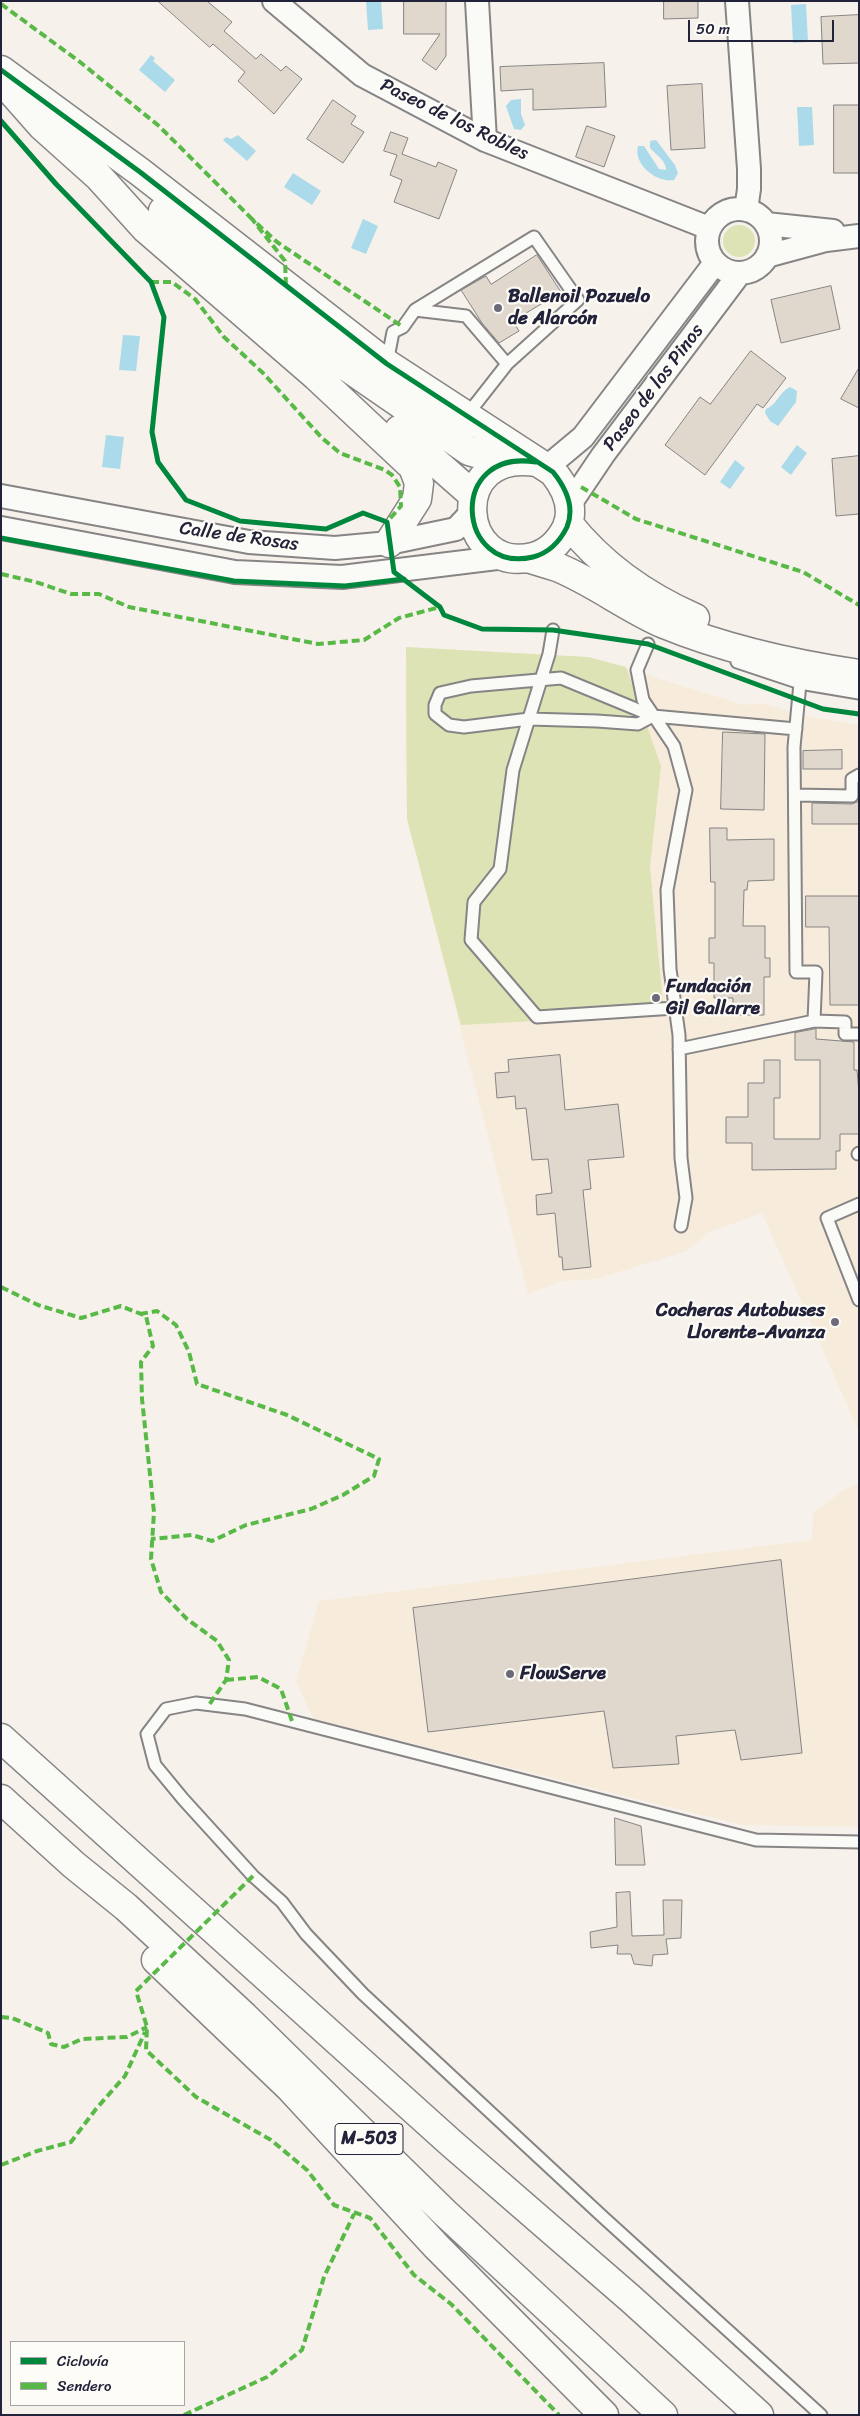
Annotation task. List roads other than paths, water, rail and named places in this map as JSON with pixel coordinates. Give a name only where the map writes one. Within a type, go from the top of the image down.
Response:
[{"type":"main road","points":[[1,71],[334,358],[469,451],[507,462]]},
{"type":"main road","points":[[1,71],[140,172],[387,364],[518,447],[564,486],[569,514],[564,534],[549,550],[516,558]]},
{"type":"main road","points":[[1,80],[42,126],[99,177],[146,229],[316,376],[413,467],[419,483],[417,499],[389,542]]},
{"type":"main road","points":[[334,358],[472,504],[478,534],[484,543],[516,558],[557,567],[630,608],[663,624],[730,647],[858,680]]},
{"type":"main road","points":[[472,504],[486,474],[507,462],[521,460],[541,465]]},
{"type":"main road","points":[[569,514],[607,566],[640,589],[667,604],[728,632],[858,680]]},
{"type":"main road","name":"M-503","points":[[1,1738],[451,2143],[631,2299],[759,2415]]},
{"type":"main road","name":"M-503","points":[[1,1798],[74,1865],[126,1907],[237,2010],[444,2212],[663,2415]]},
{"type":"main road","points":[[74,1865],[109,1916],[290,2088],[436,2246],[604,2415]]},
{"type":"street","name":"Paseo de los Robles","points":[[274,1],[362,75],[485,140],[709,228]]},
{"type":"street","points":[[478,1],[485,140]]},
{"type":"street","points":[[737,1],[750,169],[750,189],[746,210]]},
{"type":"street","points":[[767,256],[771,240],[766,224],[759,216],[746,210],[735,209],[724,213],[709,228],[707,246],[715,262],[724,269],[740,273],[753,270],[767,256],[826,240],[859,234]]},
{"type":"street","points":[[766,224],[859,234]]},
{"type":"street","name":"Paseo de los Pinos","points":[[541,465],[583,437],[715,262]]},
{"type":"street","name":"Paseo de los Pinos","points":[[569,514],[603,455],[740,273]]},
{"type":"street","name":"Calle de Rosas","points":[[1,496],[249,542],[335,548],[389,542],[456,529],[472,504]]},
{"type":"street","name":"Calle de Rosas","points":[[1,528],[235,572],[342,576],[516,558]]},
{"type":"lane","points":[[387,364],[393,332],[403,327],[415,310],[534,237],[578,300],[506,364],[467,415]]},
{"type":"lane","points":[[415,310],[466,316],[506,364]]},
{"type":"lane","points":[[630,608],[653,629],[682,642],[800,683],[858,680]]},
{"type":"lane","points":[[553,630],[549,654],[514,770],[500,869],[474,902],[471,940],[538,1017],[675,1008]]},
{"type":"lane","points":[[648,644],[637,670],[643,700],[674,746],[686,790],[667,890],[670,970],[679,1049],[681,1158],[686,1198],[681,1226]]},
{"type":"lane","points":[[654,716],[638,724],[597,720],[529,719],[464,727],[449,725],[435,714],[435,705],[440,693],[471,686],[541,678],[561,678],[654,716],[796,729]]},
{"type":"lane","points":[[800,683],[796,729],[795,795],[796,972],[816,972],[814,1021]]},
{"type":"lane","points":[[795,795],[852,796],[852,780],[859,775]]},
{"type":"lane","points":[[679,1049],[814,1021],[845,1022],[845,1034],[859,1034]]},
{"type":"lane","points":[[859,1204],[827,1218],[859,1300]]},
{"type":"lane","points":[[821,2415],[603,2217],[363,1994],[306,1934],[282,1902],[253,1876],[182,1799],[155,1765],[147,1734],[166,1709],[196,1703],[245,1709],[756,1840],[859,1842]]},
{"type":"water","points":[[366,1],[381,1],[383,29],[368,30]]},
{"type":"water","points":[[806,4],[808,42],[793,43],[791,5]]},
{"type":"water","points":[[151,55],[155,58],[153,61],[175,80],[165,92],[139,70]]},
{"type":"water","points":[[521,99],[521,114],[525,125],[521,130],[514,129],[506,106],[511,100]]},
{"type":"water","points":[[797,107],[812,107],[814,145],[799,146]]},
{"type":"water","points":[[238,135],[256,151],[247,161],[223,140],[226,137],[231,139]]},
{"type":"water","points":[[656,140],[675,165],[678,173],[674,180],[661,179],[654,176],[639,160],[638,146],[644,146],[659,169],[666,170],[663,160],[650,148],[650,141]]},
{"type":"water","points":[[293,173],[321,191],[312,205],[284,187]]},
{"type":"water","points":[[363,219],[378,226],[366,254],[351,248]]},
{"type":"water","points":[[123,335],[140,336],[136,371],[119,370]]},
{"type":"water","points":[[790,387],[797,391],[796,402],[778,426],[770,421],[765,413],[766,409],[773,405],[783,392]]},
{"type":"water","points":[[106,435],[124,437],[120,469],[102,467]]},
{"type":"water","points":[[797,445],[807,453],[791,475],[781,467]]},
{"type":"water","points":[[735,460],[745,468],[730,489],[720,482]]},
{"type":"place","name":"Ballenoil Pozuelo de Alarcón","points":[[498,308]]},
{"type":"place","name":"Fundación Gil Gallarre","points":[[656,998]]},
{"type":"place","name":"Cocheras Autobuses Llorente-Avanza","points":[[835,1322]]},
{"type":"place","name":"FlowServe","points":[[510,1674]]}]
